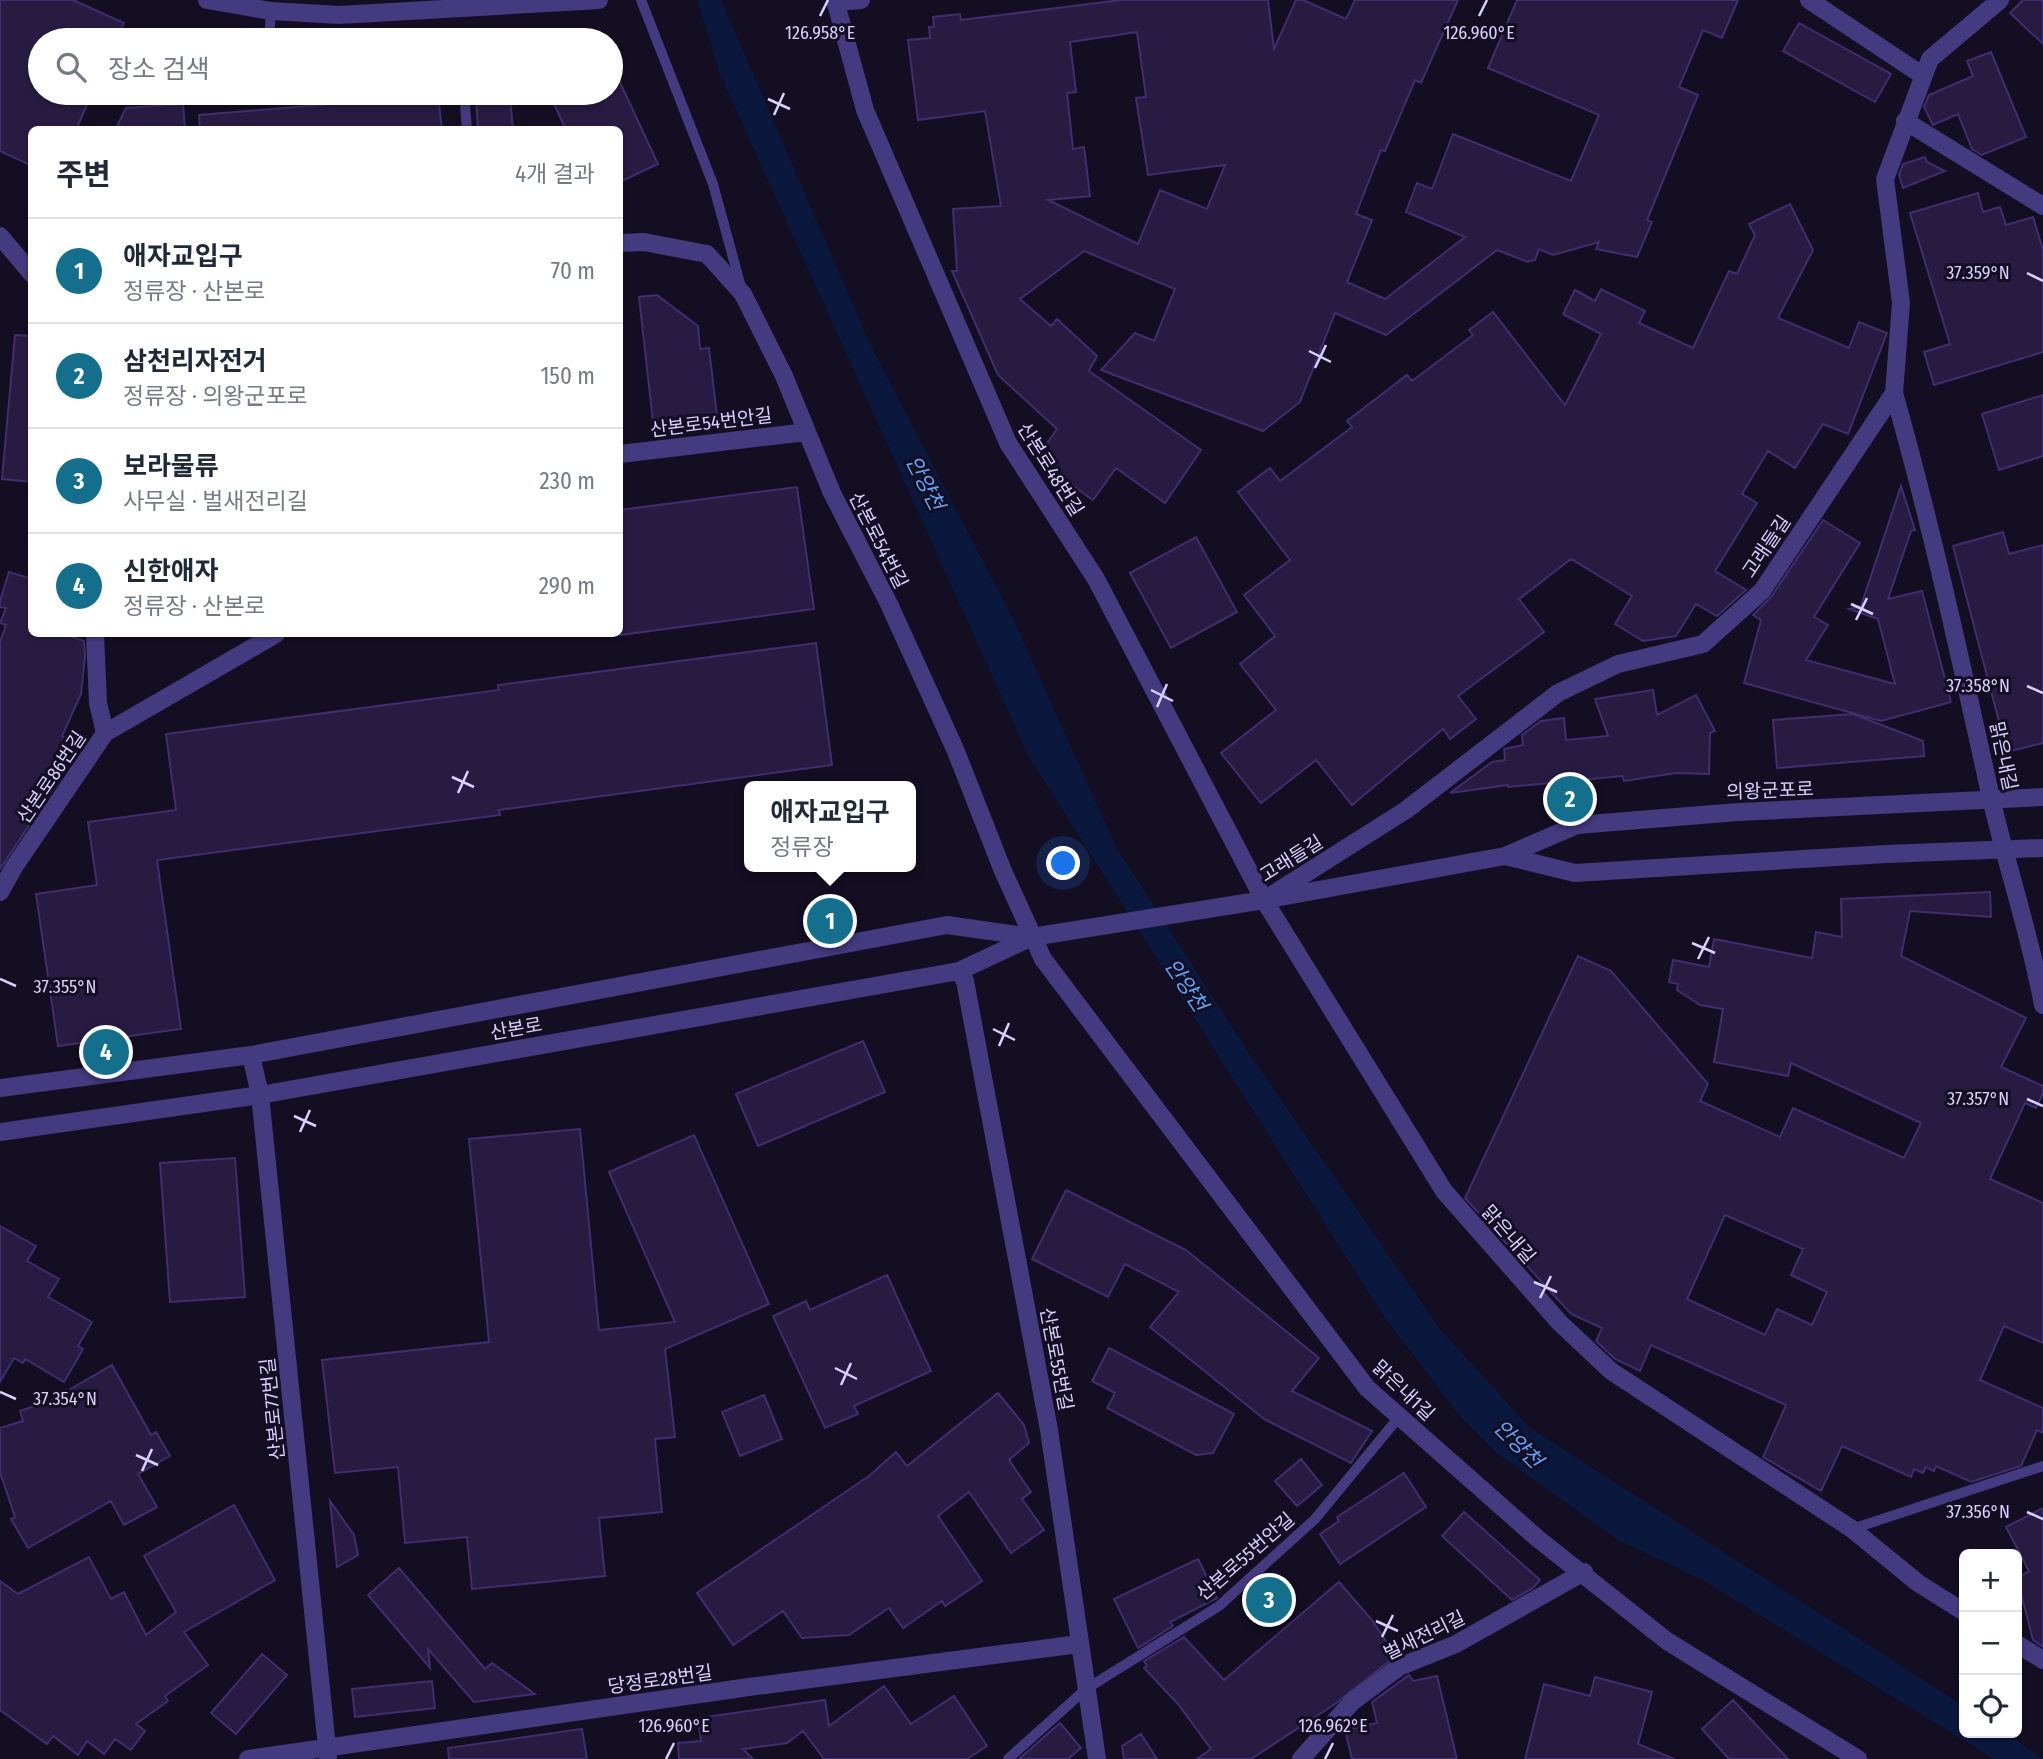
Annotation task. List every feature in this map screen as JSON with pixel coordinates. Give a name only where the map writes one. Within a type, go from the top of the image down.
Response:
[{"type":"street","points":[[207,0],[271,11],[339,15],[599,0]]},
{"type":"street","points":[[836,1],[861,0]]},
{"type":"street","points":[[1809,0],[1922,75]]},
{"type":"street","name":"고래들길","points":[[1264,900],[1406,810],[1558,694],[1618,664],[1703,644],[1762,592],[1894,393],[1902,303],[1885,179],[1930,59],[2000,0]]},
{"type":"street","name":"산본로48번길","points":[[836,1],[865,110],[1008,443],[1096,579],[1264,900]]},
{"type":"street","points":[[1905,121],[2043,206]]},
{"type":"street","points":[[0,236],[28,269]]},
{"type":"street","name":"산본로54번길","points":[[623,243],[644,242],[707,254],[743,294],[784,376],[832,493],[888,604],[955,750],[1032,937]]},
{"type":"street","name":"맑은내길","points":[[1894,393],[1932,528],[1992,800],[2034,956],[2043,1005]]},
{"type":"street","name":"산본로54번안길","points":[[623,454],[807,432]]},
{"type":"street","name":"산본로86번길","points":[[0,892],[105,733],[98,703],[95,637]]},
{"type":"street","points":[[105,733],[264,637]]},
{"type":"street","name":"의왕군포로","points":[[1056,933],[1264,900],[1506,856],[1577,825],[1738,812],[2043,797]]},
{"type":"street","name":"의왕군포로","points":[[1506,856],[1575,873],[1886,854],[2043,848]]},
{"type":"street","name":"맑은내길","points":[[1264,900],[1444,1191],[1559,1322],[1611,1371],[1852,1529],[1918,1583],[1959,1609]]},
{"type":"street","name":"산본로","points":[[0,1088],[251,1055],[947,925],[1032,937]]},
{"type":"street","name":"산본로","points":[[0,1132],[260,1095],[959,971],[1032,937],[1056,933]]},
{"type":"street","name":"맑은내1길","points":[[1032,937],[1043,959],[1109,1048],[1359,1377],[1399,1417],[1537,1538],[1584,1572],[1667,1642],[1858,1759]]},
{"type":"street","name":"산본로55번길","points":[[959,971],[965,981],[1049,1430],[1097,1759]]},
{"type":"street","name":"산본로77번길","points":[[251,1055],[260,1095],[328,1754]]},
{"type":"street","name":"벌새전리길","points":[[1301,1759],[1352,1702],[1399,1667],[1457,1644],[1584,1572]]},
{"type":"street","name":"당정로28번길","points":[[248,1759],[328,1754],[750,1687],[1079,1644]]},
{"type":"street","points":[[2022,1647],[2043,1660]]},
{"type":"lane","points":[[642,0],[713,184],[743,294]]},
{"type":"lane","points":[[270,28],[271,11]]},
{"type":"lane","points":[[465,105],[467,126]]},
{"type":"lane","name":"산본로55번안길","points":[[1008,1759],[1086,1689],[1219,1606],[1315,1519],[1399,1417]]},
{"type":"lane","points":[[1852,1529],[2043,1466]]},
{"type":"water","name":"안양천","points":[[697,0],[721,0],[870,344],[1016,625],[1116,847],[1250,1055],[1439,1328],[1530,1428],[1959,1703],[1959,1737],[1701,1579],[1618,1540],[1497,1453],[1459,1415],[1381,1312],[1029,757],[720,74]]},
{"type":"water","points":[[1960,1738],[2013,1738],[2043,1759],[1994,1759]]},
{"type":"building","points":[[0,0],[73,0],[124,23],[122,28],[28,28],[28,105],[87,105],[78,126],[28,126],[28,164],[0,151]]},
{"type":"building","points":[[1121,0],[1268,0],[1274,49],[1296,0],[1303,0],[1346,19],[1355,0],[1458,0],[1421,83],[1415,80],[1385,151],[1381,150],[1356,214],[1372,220],[1347,282],[1385,299],[1465,237],[1406,212],[1417,183],[1432,189],[1453,134],[1571,181],[1599,115],[1488,68],[1517,0],[1738,0],[1722,38],[1703,30],[1679,87],[1698,95],[1647,220],[1652,222],[1637,257],[1596,249],[1599,242],[1553,255],[1539,249],[1535,260],[1528,262],[1497,250],[1386,335],[1335,313],[1300,402],[1263,431],[1101,370],[1135,333],[1154,341],[1175,289],[1084,251],[1020,299],[1051,326],[1057,319],[1097,356],[1089,371],[1201,450],[1165,503],[1116,468],[1093,500],[1036,459],[1057,429],[998,375],[952,271],[957,271],[953,209],[1001,206],[985,111],[918,120],[908,40],[930,38],[929,27],[934,27],[933,17],[960,14],[961,20]],"holes":[[[1137,32],[1146,97],[1136,98],[1148,175],[1225,165],[1207,209],[1160,190],[1138,244],[1048,200],[1090,196],[1084,147],[1073,149],[1067,93],[1076,92],[1070,42]]]},
{"type":"building","points":[[2023,0],[2043,0],[2043,44],[2010,13]]},
{"type":"building","points":[[1799,23],[1891,74],[1875,102],[1783,51]]},
{"type":"building","points":[[1991,52],[2026,137],[1982,155],[1972,149],[1958,114],[1933,125],[1924,107],[1929,95],[1973,76],[1967,61]]},
{"type":"building","points":[[623,89],[658,164],[623,181],[623,126],[564,126],[555,105],[623,105]]},
{"type":"building","points":[[183,105],[185,126],[117,126],[126,108]]},
{"type":"building","points":[[318,105],[439,105],[442,126],[200,126],[199,115]]},
{"type":"building","points":[[476,105],[511,105],[513,126],[478,126]]},
{"type":"building","points":[[1925,157],[1927,162],[1945,171],[1903,188],[1899,175],[1903,164]]},
{"type":"building","points":[[1978,193],[1983,212],[2000,207],[2006,225],[2033,217],[2043,250],[2043,352],[1934,385],[1924,352],[1950,344],[1910,213]]},
{"type":"building","points":[[1790,204],[1813,250],[1778,318],[1849,348],[1859,322],[1887,333],[1848,434],[1823,424],[1795,468],[1768,451],[1742,494],[1757,503],[1715,571],[1746,590],[1717,616],[1696,604],[1676,636],[1643,641],[1615,624],[1632,596],[1571,559],[1519,599],[1544,632],[1458,696],[1476,719],[1450,739],[1443,729],[1352,805],[1316,760],[1261,803],[1221,753],[1276,710],[1240,664],[1275,636],[1244,595],[1290,560],[1238,492],[1270,468],[1280,481],[1352,427],[1347,421],[1407,375],[1412,381],[1473,335],[1469,330],[1493,312],[1565,405],[1601,334],[1563,314],[1575,290],[1595,301],[1601,289],[1645,311],[1639,323],[1693,348],[1729,271],[1737,274],[1755,235],[1749,224]]},
{"type":"building","points":[[657,295],[698,326],[700,349],[709,348],[718,424],[654,431],[639,297]]},
{"type":"building","points":[[15,335],[28,336],[28,482],[2,479]]},
{"type":"building","points":[[2043,395],[2043,456],[1999,470],[1982,414]]},
{"type":"building","points":[[1901,486],[1915,530],[1911,531],[1888,599],[1922,591],[1951,702],[1881,721],[1744,683],[1761,620],[1753,615],[1771,597],[1823,520],[1860,543],[1814,617],[1828,625],[1806,660],[1895,684],[1878,619],[1849,609],[1861,606]]},
{"type":"building","points":[[797,487],[814,609],[623,635],[623,510]]},
{"type":"building","points":[[2003,532],[2009,554],[2043,545],[2043,743],[2007,752],[1953,546]]},
{"type":"building","points":[[1196,537],[1237,612],[1171,648],[1130,573]]},
{"type":"building","points":[[9,572],[28,578],[28,637],[73,637],[84,641],[85,656],[81,694],[62,736],[73,743],[54,775],[60,779],[0,869],[0,642],[6,625],[0,623],[6,608],[0,607]]},
{"type":"building","points":[[816,643],[832,765],[499,810],[500,815],[157,860],[181,1029],[58,1046],[36,894],[97,885],[88,822],[176,810],[166,734],[499,690],[498,685]]},
{"type":"building","points":[[1653,690],[1657,715],[1696,695],[1715,731],[1710,733],[1709,774],[1676,773],[1624,781],[1622,776],[1508,785],[1450,793],[1492,762],[1505,760],[1504,749],[1523,745],[1522,735],[1541,721],[1564,718],[1566,740],[1608,736],[1595,699]]},
{"type":"building","points":[[1853,714],[1923,741],[1924,756],[1777,768],[1773,720]]},
{"type":"building","points":[[1990,892],[1991,917],[1910,911],[1901,956],[2026,1018],[2001,1067],[2043,1086],[2043,1093],[2036,1108],[2025,1103],[1990,1179],[2043,1203],[2043,1343],[2004,1326],[1980,1380],[2043,1408],[2043,1433],[2037,1430],[2021,1466],[1971,1482],[1936,1466],[1934,1471],[1926,1467],[1923,1473],[1914,1469],[1911,1477],[1842,1446],[1821,1491],[1763,1457],[1786,1405],[1651,1345],[1640,1371],[1615,1359],[1596,1341],[1602,1328],[1571,1314],[1465,1198],[1578,956],[1611,971],[1708,1084],[1700,1101],[1780,1137],[1793,1108],[1904,1158],[1921,1123],[1791,1063],[1788,1076],[1714,1062],[1723,1009],[1700,1005],[1677,990],[1678,984],[1669,982],[1673,960],[1709,967],[1714,939],[1812,958],[1816,932],[1842,937],[1841,899]],"holes":[[[1725,1215],[1803,1249],[1791,1275],[1827,1292],[1812,1325],[1777,1309],[1765,1335],[1687,1299]]]},
{"type":"building","points":[[863,1041],[885,1092],[758,1146],[736,1094]]},
{"type":"building","points":[[580,1129],[599,1330],[675,1322],[609,1172],[694,1135],[769,1304],[665,1349],[675,1437],[655,1439],[662,1512],[599,1518],[605,1576],[472,1589],[467,1537],[405,1543],[398,1467],[335,1473],[322,1360],[489,1342],[469,1139]]},
{"type":"building","points":[[235,1158],[245,1297],[170,1302],[160,1163]]},
{"type":"building","points":[[1066,1190],[1186,1250],[1319,1358],[1292,1391],[1372,1431],[1351,1463],[1264,1419],[1150,1327],[1179,1292],[1125,1264],[1108,1297],[1032,1259]]},
{"type":"building","points":[[0,1226],[36,1246],[27,1261],[59,1279],[48,1297],[92,1322],[78,1346],[83,1349],[64,1382],[25,1359],[23,1363],[14,1358],[0,1382]]},
{"type":"building","points":[[887,1275],[931,1371],[854,1406],[858,1414],[825,1428],[773,1316],[806,1301],[810,1310]]},
{"type":"building","points":[[1109,1348],[1234,1414],[1213,1453],[1196,1455],[1107,1408],[1115,1393],[1092,1381]]},
{"type":"building","points":[[112,1365],[151,1435],[156,1432],[170,1456],[138,1474],[157,1507],[124,1525],[111,1501],[28,1548],[11,1519],[15,1517],[0,1472],[0,1428],[23,1421],[20,1411],[50,1401]]},
{"type":"building","points":[[998,1393],[1024,1425],[1029,1443],[1009,1460],[1031,1492],[1022,1499],[1044,1530],[1011,1553],[969,1492],[938,1516],[982,1581],[945,1606],[942,1601],[903,1628],[889,1608],[849,1635],[802,1638],[783,1611],[733,1645],[697,1593],[869,1476],[896,1452],[907,1466]]},
{"type":"building","points":[[764,1395],[782,1439],[740,1456],[722,1412]]},
{"type":"building","points":[[1301,1459],[1322,1485],[1297,1506],[1275,1481]]},
{"type":"building","points":[[1404,1473],[1426,1507],[1340,1564],[1320,1534],[1339,1521],[1337,1517]]},
{"type":"building","points":[[330,1501],[354,1535],[358,1555],[337,1567]]},
{"type":"building","points":[[234,1505],[275,1580],[184,1632],[208,1665],[165,1696],[168,1701],[136,1724],[145,1731],[131,1750],[115,1739],[104,1754],[87,1741],[78,1755],[53,1736],[47,1744],[0,1710],[0,1581],[18,1594],[89,1557],[111,1599],[124,1592],[146,1635],[176,1612],[144,1556]]},
{"type":"building","points":[[2043,1508],[2043,1647],[2033,1640],[2022,1597],[2022,1575],[2029,1571],[2022,1558],[2022,1549],[2018,1549],[2006,1527]]},
{"type":"building","points":[[1464,1512],[1540,1580],[1533,1588],[1512,1600],[1442,1536]]},
{"type":"building","points":[[1198,1559],[1217,1598],[1170,1622],[1173,1626],[1138,1648],[1114,1599]]},
{"type":"building","points":[[399,1568],[485,1669],[492,1663],[535,1694],[474,1702],[428,1649],[430,1668],[368,1595]]},
{"type":"building","points":[[1339,1582],[1372,1620],[1396,1656],[1335,1704],[1251,1759],[1197,1759],[1211,1749],[1178,1704],[1144,1668],[1147,1666],[1144,1661],[1184,1637],[1224,1680]]},
{"type":"building","points":[[262,1654],[287,1675],[236,1734],[211,1713]]},
{"type":"building","points":[[1409,1675],[1413,1681],[1437,1676],[1457,1759],[1352,1759],[1345,1730],[1377,1723],[1372,1702]]},
{"type":"building","points":[[1595,1677],[1652,1692],[1638,1744],[1674,1759],[1525,1759],[1544,1684],[1590,1696]]},
{"type":"building","points":[[432,1681],[435,1708],[355,1717],[352,1689]]},
{"type":"building","points":[[884,1686],[911,1724],[954,1696],[987,1746],[967,1759],[824,1759],[803,1731],[787,1743],[743,1749],[753,1759],[679,1759],[678,1743],[701,1741],[698,1718],[825,1700],[829,1726]]},
{"type":"building","points":[[1733,1700],[1788,1759],[1729,1759],[1702,1729]]},
{"type":"building","points":[[1060,1723],[1081,1748],[1068,1759],[1019,1759]]},
{"type":"building","points":[[582,1729],[587,1759],[449,1759],[448,1748]]},
{"type":"building","points":[[1141,1734],[1157,1759],[1124,1759],[1122,1746]]},
{"type":"place","name":"삼천리자전거","points":[[1570,799]]},
{"type":"place","name":"애자교입구","points":[[830,921]]},
{"type":"place","name":"신한애자","points":[[106,1052]]},
{"type":"place","name":"보라물류","points":[[1269,1600]]}]
